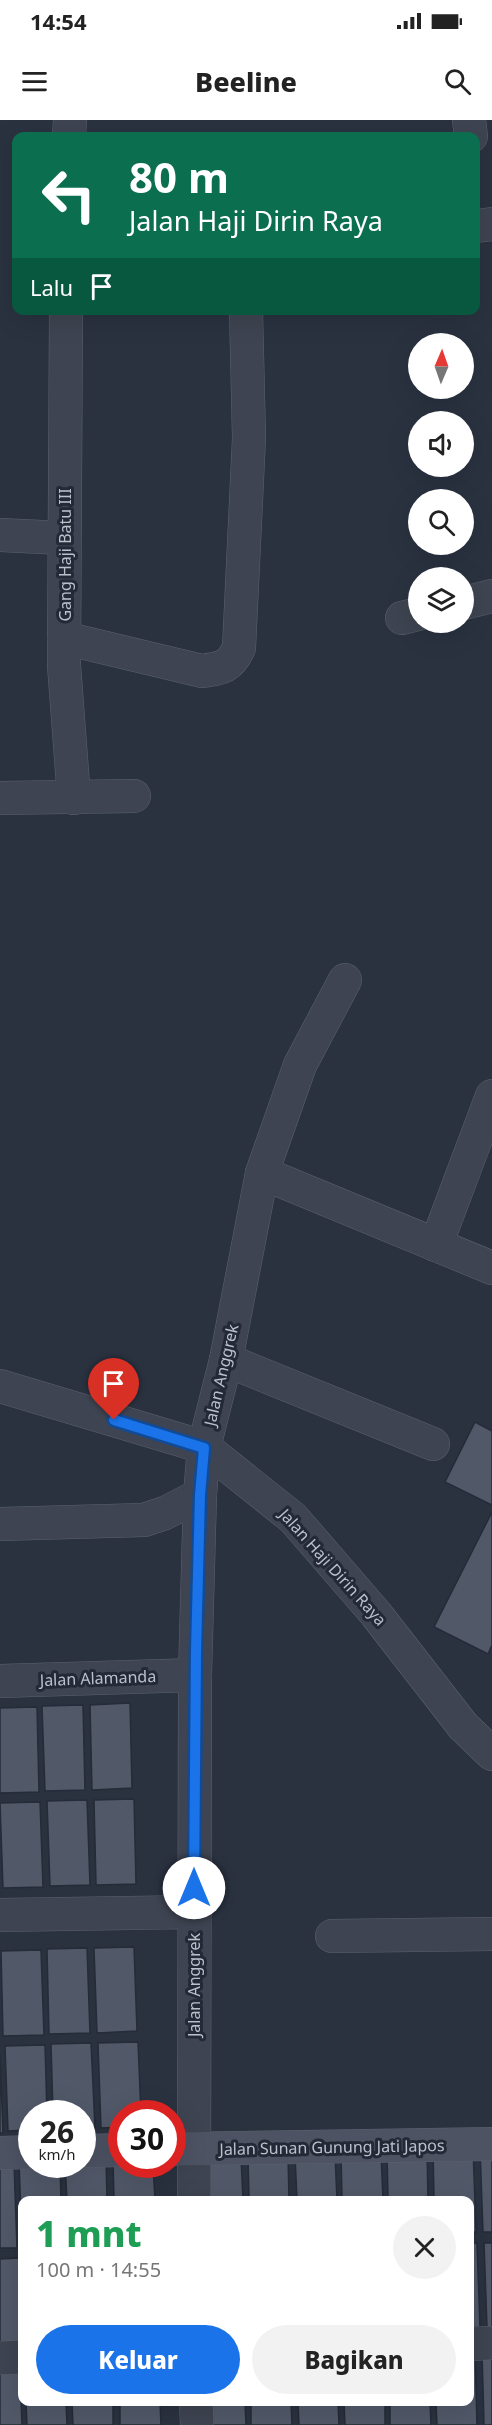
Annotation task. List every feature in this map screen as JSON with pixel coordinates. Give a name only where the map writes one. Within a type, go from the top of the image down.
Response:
[{"type":"street","name":"Gang Haji Batu III","points":[[66,315],[64,638],[74,798]]},
{"type":"street","points":[[64,638],[202,671],[222,669],[234,659],[239,648],[249,450],[246,315]]},
{"type":"street","points":[[0,535],[63,538]]},
{"type":"street","points":[[474,600],[492,596]]},
{"type":"street","points":[[0,798],[134,796]]},
{"type":"street","name":"Jalan Anggrek","points":[[185,2100],[194,1912],[195,1675],[200,1495],[204,1448],[226,1360],[262,1173],[300,1065],[345,981]]},
{"type":"street","points":[[436,1245],[492,1096]]},
{"type":"street","points":[[262,1173],[492,1268]]},
{"type":"street","points":[[226,1360],[433,1444]]},
{"type":"street","name":"Jalan Haji Dirin Raya","points":[[0,1386],[204,1448],[293,1518],[376,1614],[463,1726],[492,1754]]},
{"type":"street","points":[[0,1524],[144,1520],[165,1513],[200,1495]]},
{"type":"street","name":"Jalan Alamanda","points":[[0,1681],[195,1675]]},
{"type":"street","points":[[0,1915],[194,1912]]},
{"type":"street","points":[[332,1936],[492,1934]]},
{"type":"street","name":"Jalan Sunan Gunung Jati Japos","points":[[186,2149],[492,2144]]},
{"type":"street","points":[[0,2153],[18,2152]]},
{"type":"street","name":"Jalan Anggrek","points":[[186,2162],[194,2196]]},
{"type":"street","points":[[474,2344],[492,2343]]},
{"type":"street","points":[[0,2358],[18,2357]]},
{"type":"street","points":[[196,2406],[197,2425]]},
{"type":"building","points":[[475,1422],[492,1431],[492,1505],[445,1482]]},
{"type":"building","points":[[492,1512],[492,1645],[488,1654],[434,1627]]},
{"type":"building","points":[[130,1703],[132,1788],[92,1790],[90,1705]]},
{"type":"building","points":[[83,1705],[85,1790],[45,1791],[42,1706]]},
{"type":"building","points":[[37,1707],[39,1792],[0,1793],[0,1708]]},
{"type":"building","points":[[134,1799],[136,1884],[96,1885],[94,1800]]},
{"type":"building","points":[[87,1800],[90,1885],[50,1886],[47,1801]]},
{"type":"building","points":[[40,1802],[43,1887],[3,1888],[0,1803]]},
{"type":"building","points":[[134,1947],[137,2031],[97,2033],[94,1948]]},
{"type":"building","points":[[87,1948],[90,2033],[49,2034],[47,1949]]},
{"type":"building","points":[[41,1950],[44,2035],[3,2036],[1,1951]]},
{"type":"building","points":[[138,2042],[140,2100],[108,2100],[108,2128],[101,2128],[98,2043]]},
{"type":"building","points":[[91,2043],[94,2100],[53,2100],[51,2044]]},
{"type":"building","points":[[45,2045],[47,2100],[18,2100],[18,2131],[8,2131],[5,2046]]},
{"type":"building","points":[[0,2054],[3,2133],[0,2133]]},
{"type":"building","points":[[473,2147],[476,2232],[474,2232],[474,2196],[434,2196],[433,2148]]},
{"type":"building","points":[[492,2147],[492,2232],[483,2232],[480,2148]]},
{"type":"building","points":[[427,2149],[428,2196],[388,2196],[387,2150]]},
{"type":"building","points":[[381,2152],[383,2196],[342,2196],[341,2153]]},
{"type":"building","points":[[335,2154],[337,2196],[297,2196],[295,2155]]},
{"type":"building","points":[[288,2155],[289,2196],[249,2196],[248,2156]]},
{"type":"building","points":[[241,2157],[243,2196],[203,2196],[201,2158]]},
{"type":"building","points":[[106,2158],[107,2196],[67,2196],[66,2178],[96,2178],[96,2160]]},
{"type":"building","points":[[0,2163],[14,2163],[17,2248],[0,2248]]},
{"type":"building","points":[[20,2178],[60,2178],[61,2196],[20,2196]]},
{"type":"building","points":[[113,2178],[154,2178],[155,2196],[114,2196]]},
{"type":"building","points":[[474,2243],[477,2243],[480,2327],[474,2328]]},
{"type":"building","points":[[484,2243],[492,2243],[492,2328],[487,2328]]},
{"type":"building","points":[[18,2258],[18,2343],[0,2343],[0,2259]]},
{"type":"building","points":[[475,2352],[477,2425],[437,2425],[436,2406],[474,2406]]},
{"type":"building","points":[[482,2352],[492,2352],[492,2425],[484,2425]]},
{"type":"building","points":[[0,2372],[18,2372],[18,2406],[21,2406],[22,2425],[0,2425]]},
{"type":"building","points":[[26,2406],[66,2406],[67,2425],[27,2425]]},
{"type":"building","points":[[72,2406],[113,2406],[113,2425],[73,2425]]},
{"type":"building","points":[[120,2406],[160,2406],[161,2425],[120,2425]]},
{"type":"building","points":[[204,2406],[245,2406],[246,2425],[205,2425]]},
{"type":"building","points":[[251,2406],[291,2406],[292,2425],[251,2425]]},
{"type":"building","points":[[298,2406],[338,2406],[339,2425],[299,2425]]},
{"type":"building","points":[[344,2406],[385,2406],[385,2425],[345,2425]]},
{"type":"building","points":[[390,2406],[430,2406],[431,2425],[390,2425]]},
{"type":"route","points":[[114,1420],[204,1448],[200,1495],[196,1652],[194,1888]]}]
